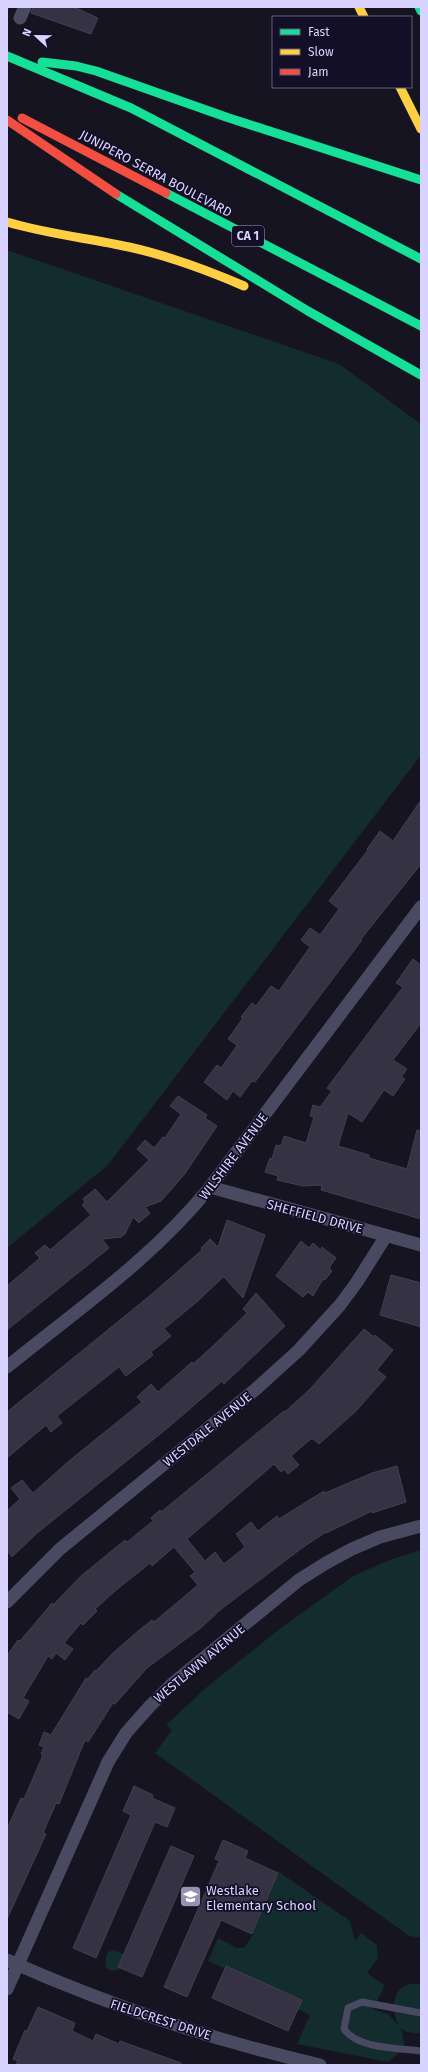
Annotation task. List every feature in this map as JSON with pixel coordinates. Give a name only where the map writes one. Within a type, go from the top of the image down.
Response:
[{"type":"highway","points":[[359,7],[364,16]]},
{"type":"highway","points":[[419,7],[421,11]]},
{"type":"highway","points":[[9,57],[76,66],[96,71],[226,117],[421,180]]},
{"type":"highway","points":[[9,57],[143,114],[421,259]]},
{"type":"highway","points":[[400,88],[421,129]]},
{"type":"highway","name":"JUNIPERO SERRA BOULEVARD","points":[[7,110],[421,326]]},
{"type":"highway","points":[[7,120],[68,164],[332,327]]},
{"type":"highway","points":[[7,222],[35,230],[114,244],[164,257],[214,273],[250,288]]},
{"type":"highway","points":[[262,294],[332,327],[421,375]]},
{"type":"street","name":"WILSHIRE AVENUE","points":[[7,1367],[166,1237],[182,1221],[210,1187],[420,911]]},
{"type":"street","name":"SHEFFIELD DRIVE","points":[[210,1187],[421,1245]]},
{"type":"street","name":"WESTDALE AVENUE","points":[[7,1602],[60,1549],[256,1389],[299,1350],[340,1305],[357,1282],[386,1236]]},
{"type":"street","name":"WESTLAWN AVENUE","points":[[7,1989],[12,1962],[108,1762],[126,1733],[149,1707],[172,1684],[293,1585],[326,1563],[380,1537],[421,1526]]},
{"type":"street","name":"FIELDCREST DRIVE","points":[[12,1962],[89,1994],[181,2027],[279,2056],[320,2065]]},
{"type":"lane","points":[[421,2013],[362,2002],[348,2008],[344,2029],[349,2036],[362,2043],[421,2051]]},
{"type":"green space","points":[[7,250],[339,364],[421,424],[421,755],[108,1165],[7,1248]]},
{"type":"green space","points":[[421,1550],[421,1938],[409,1936],[155,1753],[172,1730],[166,1725],[207,1687],[277,1631],[353,1576],[392,1559]]},
{"type":"green space","points":[[279,1872],[350,1921],[355,1941],[361,1933],[377,1945],[378,1958],[367,1973],[385,1985],[373,2009],[388,2014],[399,2026],[394,2011],[396,1996],[405,1986],[421,1984],[421,2034],[407,2032],[400,2028],[402,2031],[405,2048],[388,2062],[297,2044],[310,2015],[297,2009],[301,1999],[225,1966],[224,1968],[208,1961],[218,1938],[237,1948],[245,1947],[253,1934]]},
{"type":"green space","points":[[114,1950],[124,1954],[118,1967],[120,1969],[112,1971],[106,1968],[106,1957],[108,1952]]},
{"type":"building","points":[[33,7],[74,7],[98,18],[91,34],[31,13]]},
{"type":"building","points":[[421,800],[421,864],[361,939],[362,940],[255,1082],[252,1081],[240,1097],[233,1091],[227,1100],[204,1082],[217,1065],[221,1068],[236,1047],[237,1045],[228,1039],[243,1018],[241,1017],[252,1003],[256,1006],[271,986],[279,991],[310,947],[301,940],[310,928],[320,935],[339,909],[329,901],[368,850],[367,849],[380,831],[393,841]]},
{"type":"building","points":[[413,959],[421,965],[421,1023],[393,1060],[407,1069],[401,1077],[405,1079],[393,1096],[384,1090],[362,1122],[348,1113],[338,1146],[369,1155],[369,1158],[407,1169],[417,1130],[421,1131],[421,1219],[321,1190],[322,1185],[303,1186],[277,1180],[278,1176],[265,1172],[270,1158],[272,1159],[276,1145],[281,1146],[284,1136],[306,1143],[314,1117],[310,1116],[313,1105],[320,1107],[332,1091],[327,1088],[403,987],[396,983]]},
{"type":"building","points":[[178,1096],[207,1115],[205,1118],[217,1126],[184,1175],[161,1201],[145,1207],[150,1213],[139,1223],[133,1217],[125,1234],[121,1237],[102,1239],[109,1248],[7,1330],[7,1286],[40,1258],[35,1253],[45,1245],[50,1250],[91,1215],[82,1205],[85,1202],[83,1199],[95,1189],[107,1202],[149,1160],[137,1149],[145,1140],[154,1148],[163,1137],[165,1138],[181,1114],[170,1106]]},
{"type":"building","points":[[227,1220],[265,1235],[243,1298],[224,1277],[222,1278],[199,1300],[164,1329],[171,1336],[151,1352],[153,1355],[126,1376],[119,1367],[57,1416],[62,1423],[51,1432],[46,1425],[7,1458],[7,1412],[152,1294],[202,1250],[201,1248],[210,1239],[218,1247]]},
{"type":"building","points":[[301,1241],[309,1248],[313,1243],[321,1250],[322,1247],[336,1258],[329,1268],[332,1271],[325,1280],[323,1279],[313,1296],[308,1292],[303,1297],[276,1276]]},
{"type":"building","points":[[391,1275],[421,1283],[421,1327],[380,1315]]},
{"type":"building","points":[[256,1293],[285,1326],[224,1384],[222,1381],[170,1426],[36,1534],[12,1557],[7,1550],[7,1511],[20,1499],[11,1488],[22,1480],[33,1493],[69,1461],[142,1402],[137,1397],[151,1384],[158,1392],[192,1362],[193,1364],[247,1313],[243,1309]]},
{"type":"building","points":[[364,1329],[374,1337],[375,1335],[393,1350],[377,1370],[386,1377],[356,1411],[319,1444],[312,1438],[291,1456],[299,1465],[288,1474],[284,1469],[281,1472],[274,1464],[187,1539],[205,1561],[215,1552],[224,1564],[245,1547],[236,1534],[251,1522],[258,1531],[277,1516],[279,1519],[324,1491],[325,1493],[372,1473],[397,1466],[406,1502],[372,1513],[372,1511],[326,1532],[302,1548],[220,1610],[202,1627],[147,1668],[115,1704],[113,1703],[88,1742],[85,1740],[59,1804],[56,1803],[43,1833],[46,1834],[7,1919],[7,1829],[21,1798],[24,1799],[43,1755],[41,1754],[44,1747],[39,1745],[44,1732],[51,1735],[86,1678],[88,1679],[95,1670],[96,1671],[114,1652],[137,1632],[152,1620],[154,1622],[198,1585],[190,1576],[195,1572],[174,1547],[152,1566],[150,1563],[115,1591],[95,1609],[97,1611],[83,1625],[81,1623],[64,1643],[73,1649],[65,1660],[56,1653],[52,1659],[48,1656],[23,1698],[29,1701],[19,1719],[7,1712],[7,1656],[18,1640],[20,1641],[52,1603],[53,1605],[81,1576],[125,1540],[127,1542],[153,1521],[151,1518],[160,1510],[161,1512],[284,1411],[285,1412],[309,1390]]},
{"type":"building","points":[[134,1786],[153,1795],[152,1798],[175,1808],[167,1827],[155,1822],[96,1958],[73,1948],[131,1815],[123,1811]]},
{"type":"building","points":[[223,1840],[248,1851],[245,1858],[278,1873],[252,1934],[221,1920],[187,1997],[164,1987],[219,1861],[215,1859]]},
{"type":"building","points":[[171,1846],[194,1856],[142,1977],[118,1967]]},
{"type":"building","points":[[226,1966],[302,2000],[288,2031],[212,1998]]},
{"type":"building","points":[[38,2007],[75,2023],[72,2031],[93,2041],[96,2034],[119,2044],[120,2041],[181,2063],[181,2065],[16,2065],[18,2061],[13,2059],[25,2030],[27,2031]]},
{"type":"traffic: fast","points":[[419,7],[421,11]]},
{"type":"traffic: fast","points":[[7,56],[131,108],[421,259]]},
{"type":"traffic: fast","points":[[42,62],[76,66],[96,71],[226,117],[421,180]]},
{"type":"traffic: fast","points":[[166,193],[421,326]]},
{"type":"traffic: fast","points":[[116,194],[308,311],[421,375]]},
{"type":"traffic: slow","points":[[359,7],[364,16]]},
{"type":"traffic: slow","points":[[400,88],[421,129]]},
{"type":"traffic: slow","points":[[7,222],[37,230],[114,244],[159,255],[216,274],[244,286]]},
{"type":"traffic: jam","points":[[22,118],[166,193]]},
{"type":"traffic: jam","points":[[7,120],[116,194]]},
{"type":"place","name":"Westlake Elementary School","points":[[191,1897]]}]
